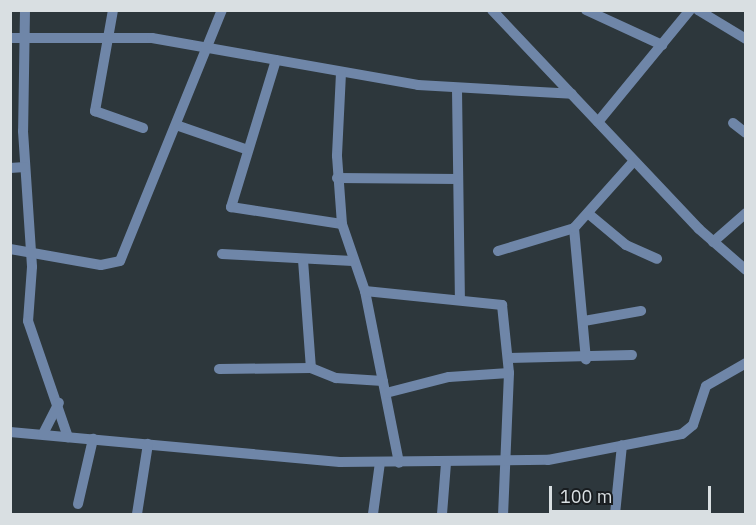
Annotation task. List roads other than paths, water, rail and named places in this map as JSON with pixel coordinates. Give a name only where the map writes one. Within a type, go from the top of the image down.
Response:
[{"type":"street","points":[[25,10],[25,167],[30,252],[28,321],[59,403],[68,436]]},
{"type":"street","points":[[113,10],[111,36],[95,111],[143,128]]},
{"type":"street","points":[[10,249],[101,265],[120,261],[222,10]]},
{"type":"street","points":[[586,10],[662,45]]},
{"type":"street","points":[[598,122],[690,10]]},
{"type":"street","points":[[698,10],[746,39]]},
{"type":"street","points":[[498,13],[634,161],[713,242],[746,270]]},
{"type":"street","points":[[10,38],[111,36],[208,45],[341,73],[457,90],[572,94]]},
{"type":"street","points":[[276,60],[231,207],[342,224]]},
{"type":"street","points":[[341,73],[337,178],[342,224],[365,291],[399,463]]},
{"type":"street","points":[[457,90],[460,300]]},
{"type":"street","points":[[733,123],[746,134]]},
{"type":"street","points":[[176,125],[248,150]]},
{"type":"street","points":[[498,250],[574,228],[590,215],[634,161]]},
{"type":"street","points":[[10,168],[25,167]]},
{"type":"street","points":[[337,178],[458,179]]},
{"type":"street","points":[[713,242],[746,213]]},
{"type":"street","points":[[590,215],[626,245],[657,259]]},
{"type":"street","points":[[574,228],[586,359]]},
{"type":"street","points":[[222,254],[353,261]]},
{"type":"street","points":[[303,260],[311,368]]},
{"type":"street","points":[[365,291],[502,305],[510,373],[503,514]]},
{"type":"street","points":[[584,321],[641,311]]},
{"type":"street","points":[[509,358],[586,359],[632,355]]},
{"type":"street","points":[[10,432],[399,463],[505,462],[571,457],[688,431],[706,386],[746,363]]},
{"type":"street","points":[[219,369],[311,368],[336,378],[383,381]]},
{"type":"street","points":[[386,393],[449,377],[510,373]]},
{"type":"street","points":[[43,434],[59,403]]},
{"type":"street","points":[[78,504],[93,439]]},
{"type":"street","points":[[137,514],[148,444]]},
{"type":"street","points":[[617,514],[622,445]]},
{"type":"street","points":[[373,514],[380,462]]},
{"type":"street","points":[[442,514],[446,464]]}]
